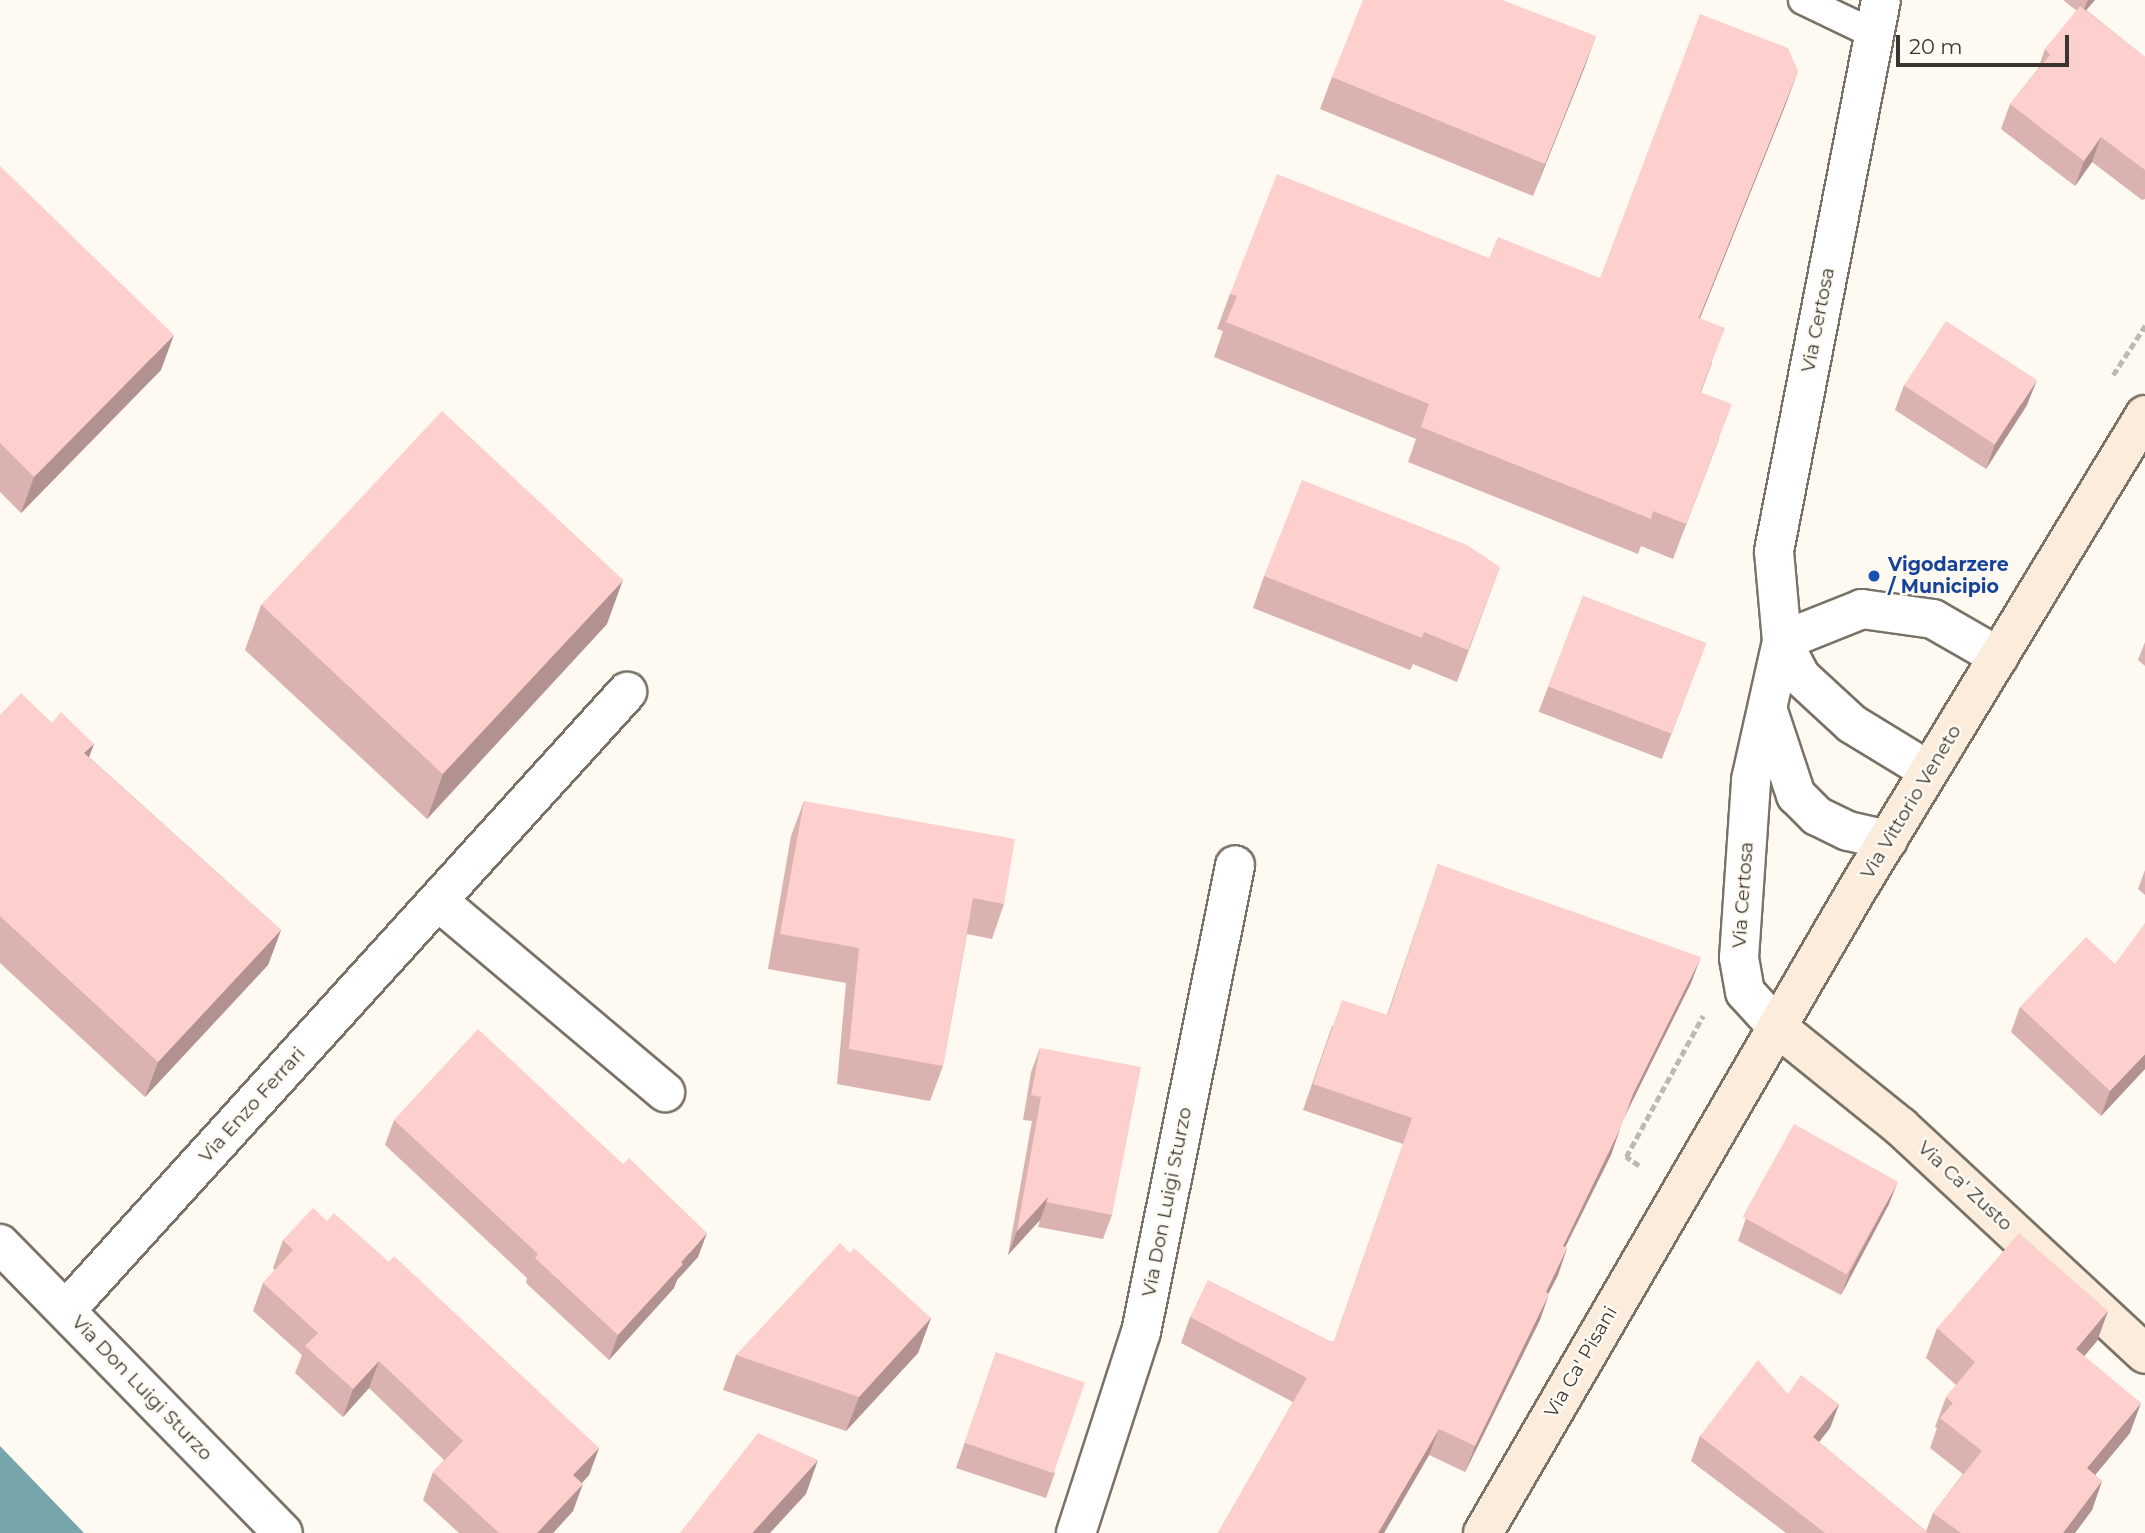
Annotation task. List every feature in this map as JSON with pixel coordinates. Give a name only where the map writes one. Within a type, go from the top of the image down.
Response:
[{"type":"main road","name":"Via Vittorio Veneto","points":[[1679,1192],[1929,771],[2145,415]]},
{"type":"main road","name":"Via Ca' Zusto","points":[[1777,1027],[1901,1127],[2145,1354]]},
{"type":"main road","name":"Via Ca' Pisani","points":[[1483,1533],[1679,1192]]},
{"type":"street","name":"Via Certosa","points":[[1777,1027],[1745,992],[1740,958],[1751,780],[1782,642],[1774,551],[1877,16]]},
{"type":"street","points":[[1782,642],[1862,609],[1933,619],[1999,657]]},
{"type":"street","name":"Via Certosa","points":[[1782,642],[1801,677],[1852,724],[1929,771]]},
{"type":"street","name":"Via Enzo Ferrari","points":[[66,1310],[627,692]]},
{"type":"street","name":"Via Certosa","points":[[1768,711],[1796,795],[1817,816],[1848,831],[1888,840]]},
{"type":"street","name":"Via Don Luigi Sturzo","points":[[1076,1533],[1140,1332],[1235,865]]},
{"type":"street","points":[[438,901],[665,1092]]},
{"type":"street","name":"Via Don Luigi Sturzo","points":[[0,1244],[283,1533]]},
{"type":"lane","points":[[1803,0],[1877,16]]},
{"type":"path","points":[[1679,1192],[1626,1157],[1703,1016],[1703,1005]]},
{"type":"water","points":[[0,1446],[84,1533],[0,1533]]},
{"type":"building","points":[[1363,0],[1502,0],[1596,36],[1545,164],[1332,77]]},
{"type":"building","points":[[2080,6],[2145,57],[2145,170],[2101,137],[2084,161],[2010,104],[2050,55],[2045,49]]},
{"type":"building","points":[[1700,14],[1788,48],[1798,71],[1699,318],[1725,328],[1700,392],[1732,404],[1686,524],[1653,511],[1651,519],[1421,427],[1429,404],[1226,322],[1237,296],[1230,294],[1277,174],[1489,258],[1498,237],[1600,278]]},
{"type":"building","points":[[0,166],[174,335],[34,477],[0,443]]},
{"type":"building","points":[[1946,321],[2037,380],[1995,444],[1904,386]]},
{"type":"building","points":[[442,411],[623,580],[443,774],[261,605]]},
{"type":"building","points":[[1302,480],[1467,545],[1500,567],[1468,650],[1424,632],[1422,638],[1264,576]]},
{"type":"building","points":[[1583,596],[1706,643],[1671,734],[1548,687]]},
{"type":"building","points":[[21,693],[52,723],[61,712],[94,744],[84,753],[281,930],[158,1062],[0,916],[0,715]]},
{"type":"building","points":[[804,801],[1015,839],[1004,904],[973,898],[943,1066],[849,1049],[859,948],[780,934]]},
{"type":"building","points":[[1438,864],[1701,957],[1633,1094],[1620,1129],[1563,1246],[1567,1248],[1546,1292],[1549,1294],[1475,1446],[1439,1429],[1378,1533],[1218,1533],[1307,1378],[1190,1317],[1208,1280],[1334,1343],[1412,1118],[1313,1084],[1342,1000],[1388,1015]]},
{"type":"building","points":[[2145,923],[2145,1054],[2110,1091],[2020,1007],[2086,937],[2115,964]]},
{"type":"building","points":[[478,1029],[623,1164],[629,1158],[707,1233],[681,1262],[683,1264],[618,1335],[535,1258],[538,1254],[394,1120]]},
{"type":"building","points":[[1040,1048],[1141,1067],[1112,1215],[1046,1202],[1049,1196],[1017,1231],[1041,1097],[1031,1095]]},
{"type":"building","points":[[1794,1124],[1898,1182],[1847,1274],[1743,1217]]},
{"type":"building","points":[[313,1208],[327,1221],[334,1213],[389,1262],[394,1256],[599,1448],[573,1475],[583,1484],[537,1533],[499,1533],[433,1472],[463,1441],[379,1361],[353,1389],[305,1346],[318,1333],[263,1283],[293,1250],[283,1240]]},
{"type":"building","points":[[2019,1233],[2108,1311],[2076,1349],[2141,1403],[2087,1468],[2102,1481],[2063,1533],[1961,1533],[1933,1513],[1982,1451],[1940,1418],[1953,1403],[1946,1397],[1975,1362],[1937,1328]]},
{"type":"building","points":[[840,1243],[850,1253],[854,1248],[931,1318],[859,1397],[736,1355]]},
{"type":"building","points":[[996,1352],[1085,1383],[1054,1473],[965,1443]]},
{"type":"building","points":[[1758,1360],[1788,1394],[1801,1375],[1839,1404],[1813,1437],[1928,1533],[1825,1533],[1700,1436]]},
{"type":"building","points":[[758,1433],[818,1460],[752,1533],[680,1533]]},
{"type":"place","name":"Vigodarzere / Municipio","points":[[1874,576]]}]
